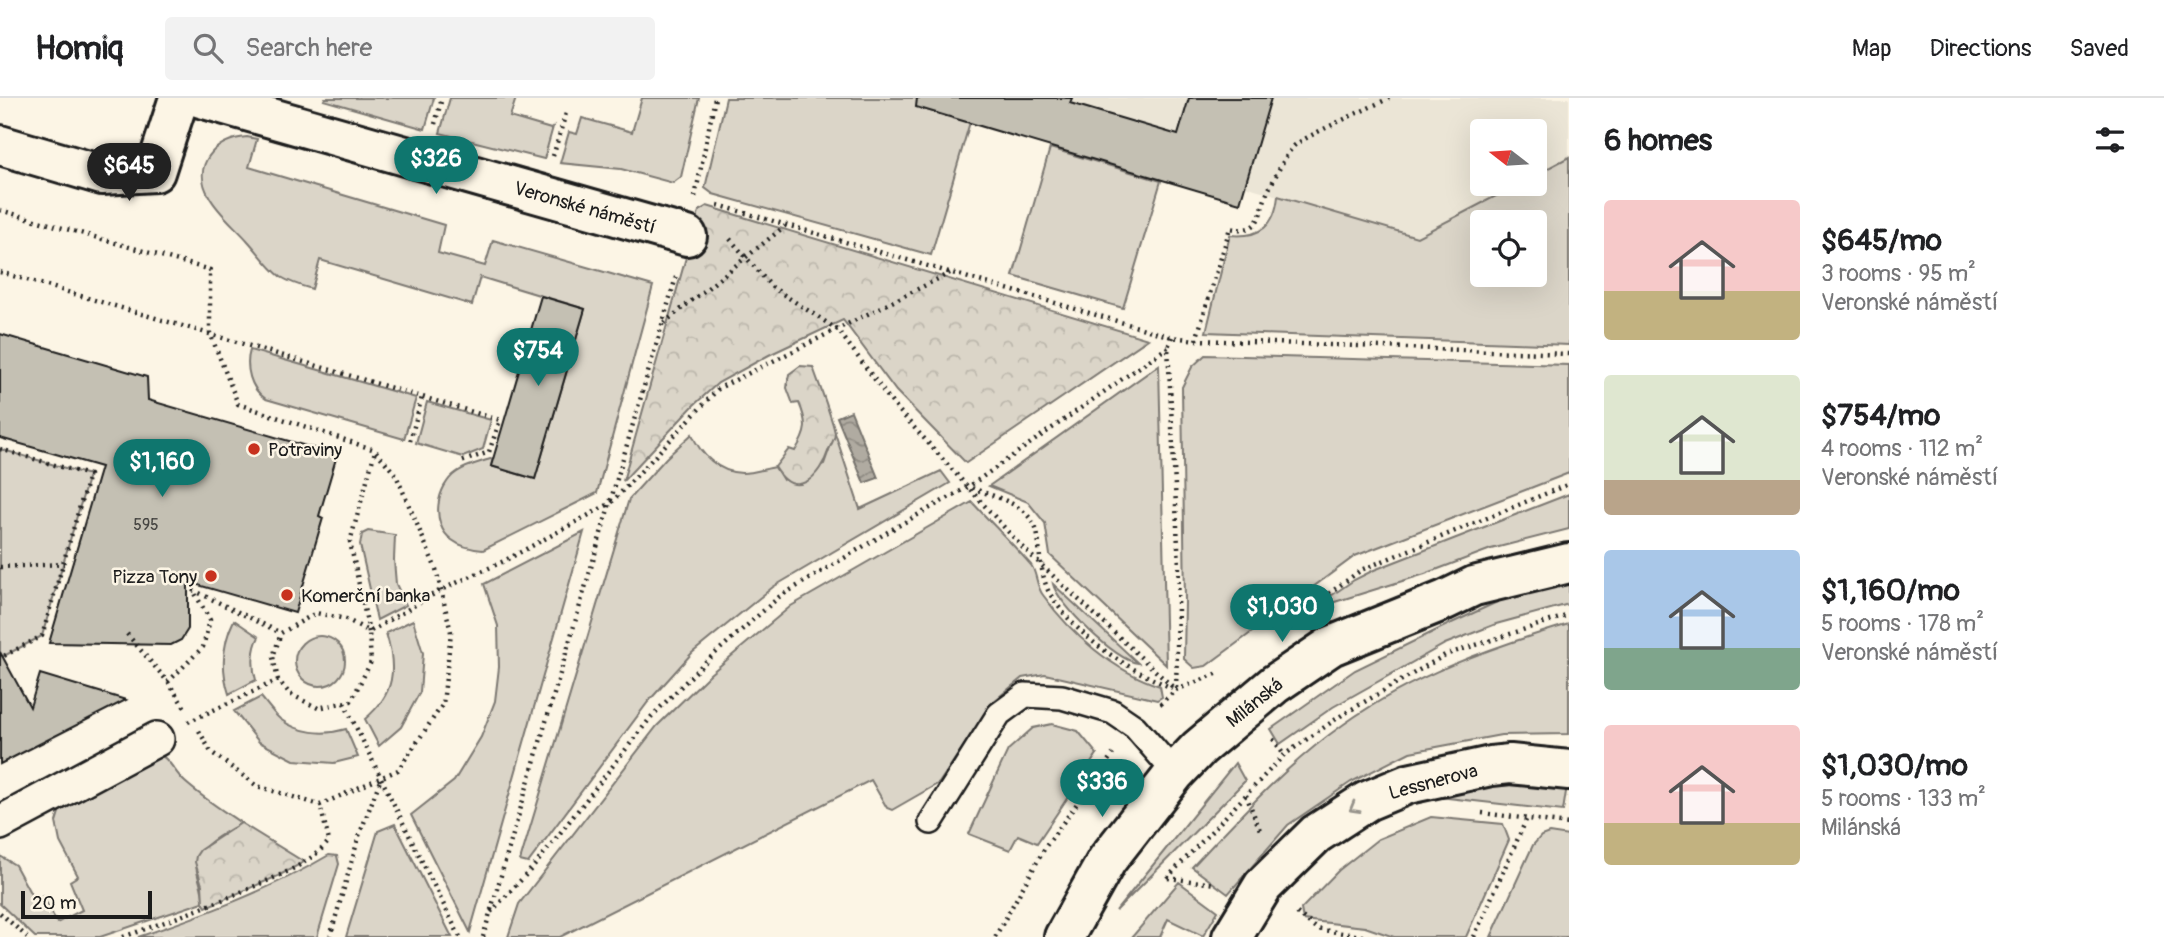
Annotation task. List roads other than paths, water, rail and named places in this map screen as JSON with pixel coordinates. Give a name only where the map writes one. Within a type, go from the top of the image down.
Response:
[{"type":"street","points":[[0,145],[102,175],[155,172],[179,98]]},
{"type":"street","name":"Veronské náměstí","points":[[201,98],[687,236]]},
{"type":"street","name":"Milánská","points":[[1064,937],[1107,860],[1175,773],[1199,748],[1275,684],[1331,646],[1474,586],[1569,563]]},
{"type":"street","points":[[0,823],[157,739]]},
{"type":"street","name":"Lessnerova","points":[[1231,937],[1263,886],[1316,834],[1367,801],[1408,784],[1491,766],[1510,764],[1565,769]]},
{"type":"lane","points":[[931,822],[999,714],[1025,695],[1062,697],[1113,712],[1135,727],[1175,773]]},
{"type":"water","points":[[851,411],[878,478],[864,483],[837,417]]},
{"type":"place","name":"Potraviny","points":[[254,449]]},
{"type":"place","name":"Pizza Tony","points":[[211,576]]},
{"type":"place","name":"Komerční banka","points":[[287,595]]}]
